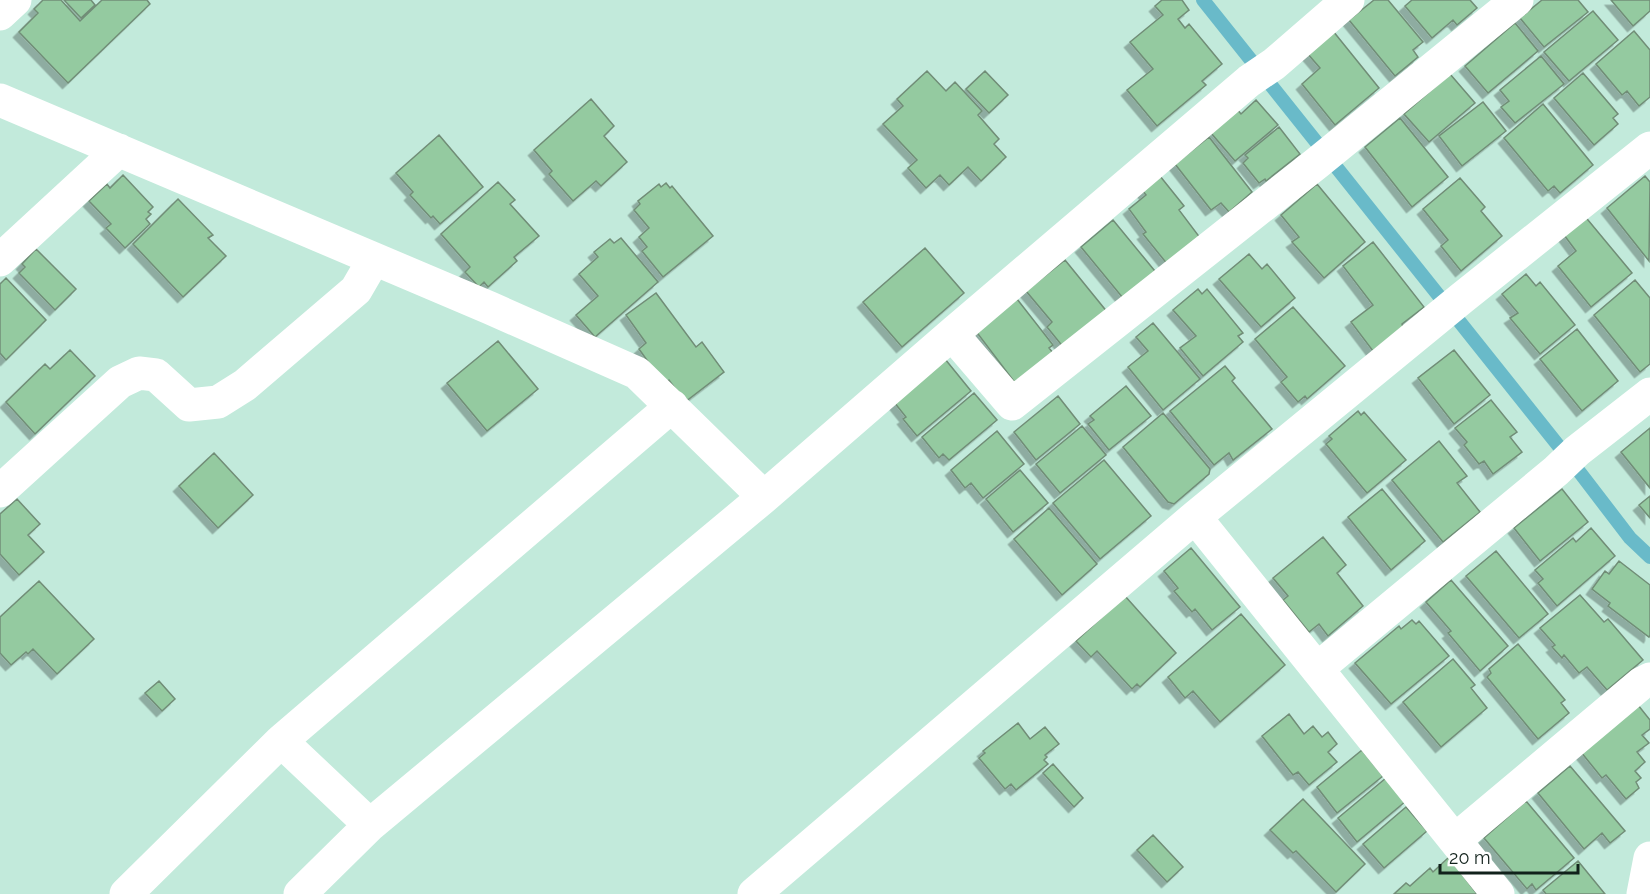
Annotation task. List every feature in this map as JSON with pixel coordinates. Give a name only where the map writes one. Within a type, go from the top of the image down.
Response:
[{"type":"street","points":[[0,14],[15,0]]},
{"type":"street","points":[[300,894],[370,825],[764,497],[952,333],[1348,0]]},
{"type":"street","points":[[952,333],[1012,404],[1317,163],[1517,0]]},
{"type":"street","points":[[0,100],[490,308],[637,373],[764,497]]},
{"type":"street","points":[[754,894],[1195,517],[1462,298],[1650,148]]},
{"type":"street","points":[[0,260],[118,150]]},
{"type":"street","points":[[0,491],[120,382],[139,373],[156,375],[189,405],[218,402],[245,385],[356,290],[374,260]]},
{"type":"street","points":[[1317,669],[1650,394]]},
{"type":"street","points":[[126,894],[281,741],[672,406]]},
{"type":"street","points":[[1195,517],[1498,894]]},
{"type":"street","points":[[1455,840],[1642,683],[1650,679]]},
{"type":"street","points":[[281,741],[370,825]]},
{"type":"street","points":[[1643,894],[1650,858]]},
{"type":"building","points":[[43,0],[61,0],[80,21],[102,0],[147,0],[150,4],[68,83],[19,32],[38,13],[34,9]]},
{"type":"building","points":[[64,0],[91,0],[95,5],[81,18]]},
{"type":"building","points":[[1162,0],[1182,0],[1189,10],[1178,19],[1185,28],[1189,24],[1222,64],[1202,81],[1206,85],[1157,126],[1127,90],[1153,69],[1130,42],[1163,15],[1155,6]]},
{"type":"building","points":[[1374,0],[1388,0],[1423,42],[1413,50],[1418,57],[1395,76],[1349,20]]},
{"type":"building","points":[[1412,0],[1470,0],[1477,8],[1457,25],[1453,20],[1432,38],[1405,6]]},
{"type":"building","points":[[1542,0],[1578,0],[1588,12],[1544,47],[1520,18]]},
{"type":"building","points":[[1611,0],[1650,0],[1650,11],[1633,26]]},
{"type":"building","points":[[1593,11],[1618,40],[1569,81],[1544,52]]},
{"type":"building","points":[[1515,23],[1538,51],[1488,93],[1465,66]]},
{"type":"building","points":[[1333,31],[1379,88],[1335,125],[1302,84],[1320,68],[1307,53]]},
{"type":"building","points":[[1634,31],[1650,50],[1650,97],[1639,106],[1627,91],[1622,95],[1596,64]]},
{"type":"building","points":[[1541,56],[1564,84],[1515,123],[1501,107],[1509,101],[1500,90]]},
{"type":"building","points":[[927,71],[946,91],[955,82],[982,111],[978,115],[999,139],[994,144],[1006,157],[981,181],[968,167],[949,185],[940,175],[926,188],[908,168],[917,160],[883,124],[903,106],[897,99]]},
{"type":"building","points":[[985,71],[1008,95],[989,113],[966,89]]},
{"type":"building","points":[[1583,73],[1618,114],[1613,118],[1618,124],[1594,145],[1554,98]]},
{"type":"building","points":[[1450,74],[1475,103],[1429,142],[1404,114]]},
{"type":"building","points":[[591,99],[614,126],[604,136],[627,162],[601,186],[596,181],[573,201],[549,174],[552,171],[534,150]]},
{"type":"building","points":[[1256,100],[1278,125],[1235,161],[1211,133],[1237,109],[1241,114]]},
{"type":"building","points":[[1483,102],[1506,131],[1462,166],[1439,136]]},
{"type":"building","points":[[1543,104],[1593,165],[1560,193],[1554,186],[1548,191],[1504,138]]},
{"type":"building","points":[[1400,118],[1448,177],[1412,207],[1365,147]]},
{"type":"building","points":[[1279,127],[1300,154],[1266,181],[1265,179],[1259,183],[1243,163],[1248,158],[1245,155]]},
{"type":"building","points":[[439,135],[483,187],[440,224],[433,216],[431,218],[410,195],[413,192],[396,173]]},
{"type":"building","points":[[1209,137],[1252,192],[1229,212],[1221,203],[1211,210],[1175,164]]},
{"type":"building","points":[[123,175],[153,207],[146,219],[150,224],[125,248],[106,228],[111,224],[89,201],[107,184],[110,188]]},
{"type":"building","points":[[1160,176],[1184,206],[1179,210],[1201,239],[1168,265],[1143,234],[1146,232],[1129,209],[1146,195],[1142,190]]},
{"type":"building","points":[[1645,176],[1650,182],[1649,261],[1607,208]]},
{"type":"building","points":[[1460,178],[1485,207],[1481,211],[1502,236],[1461,271],[1441,246],[1448,240],[1423,209]]},
{"type":"building","points":[[498,182],[515,200],[510,204],[539,236],[514,257],[517,261],[488,287],[484,282],[479,287],[465,272],[470,267],[441,234]]},
{"type":"building","points":[[666,183],[670,188],[672,186],[713,236],[663,277],[642,251],[647,247],[639,237],[649,228],[634,210],[640,204],[638,201],[659,184],[661,187]]},
{"type":"building","points":[[1317,184],[1365,242],[1324,278],[1292,242],[1299,237],[1281,215]]},
{"type":"building","points":[[178,199],[213,235],[208,238],[226,256],[183,297],[133,244]]},
{"type":"building","points":[[1583,214],[1632,273],[1591,307],[1558,266],[1576,251],[1561,231]]},
{"type":"building","points":[[1113,220],[1159,276],[1127,303],[1081,247]]},
{"type":"building","points":[[621,238],[658,282],[595,337],[576,315],[598,296],[579,274],[598,257],[594,252],[610,239],[614,243]]},
{"type":"building","points":[[1373,242],[1424,307],[1373,351],[1351,322],[1373,305],[1343,266]]},
{"type":"building","points":[[925,248],[964,293],[902,347],[863,302]]},
{"type":"building","points":[[36,249],[76,289],[55,310],[19,273],[25,267],[22,264]]},
{"type":"building","points":[[1249,254],[1262,269],[1267,264],[1295,298],[1261,327],[1219,279]]},
{"type":"building","points":[[1065,260],[1108,313],[1064,348],[1047,327],[1052,322],[1026,291]]},
{"type":"building","points":[[1526,274],[1536,286],[1540,282],[1575,325],[1540,354],[1510,318],[1518,313],[1502,294]]},
{"type":"building","points":[[6,278],[46,320],[6,360],[0,353],[0,284]]},
{"type":"building","points":[[1635,280],[1650,298],[1650,364],[1640,372],[1594,315]]},
{"type":"building","points":[[1198,289],[1202,294],[1207,289],[1243,333],[1238,336],[1243,342],[1203,376],[1180,348],[1196,336],[1173,310]]},
{"type":"building","points":[[656,293],[696,347],[702,342],[724,372],[685,402],[669,380],[664,384],[639,349],[646,343],[626,315]]},
{"type":"building","points":[[1017,299],[1053,345],[1049,348],[1057,358],[1019,388],[975,330]]},
{"type":"building","points":[[1293,307],[1345,366],[1307,399],[1305,396],[1298,402],[1281,382],[1287,377],[1255,339]]},
{"type":"building","points":[[1153,323],[1200,379],[1163,410],[1128,367],[1148,351],[1136,337]]},
{"type":"building","points":[[1577,329],[1618,381],[1582,411],[1540,359]]},
{"type":"building","points":[[498,341],[538,389],[487,431],[447,383]]},
{"type":"building","points":[[70,350],[95,376],[35,434],[6,402],[45,364],[50,369]]},
{"type":"building","points":[[1454,350],[1490,395],[1454,424],[1418,378]]},
{"type":"building","points":[[945,359],[971,391],[917,436],[903,419],[906,417],[894,402]]},
{"type":"building","points":[[1225,366],[1235,378],[1232,381],[1272,429],[1233,460],[1229,453],[1214,465],[1170,411]]},
{"type":"building","points":[[1126,386],[1151,416],[1109,450],[1088,424],[1094,420],[1090,416]]},
{"type":"building","points":[[974,393],[997,420],[949,460],[943,454],[939,458],[922,437]]},
{"type":"building","points":[[1058,396],[1080,424],[1036,460],[1014,432]]},
{"type":"building","points":[[1491,400],[1517,432],[1510,437],[1522,452],[1493,474],[1484,461],[1479,464],[1464,445],[1467,442],[1455,428]]},
{"type":"building","points":[[1358,411],[1361,415],[1364,412],[1406,460],[1367,493],[1326,444],[1332,439],[1329,436]]},
{"type":"building","points":[[1163,413],[1210,469],[1209,474],[1174,504],[1168,502],[1123,447]]},
{"type":"building","points":[[1082,426],[1106,455],[1060,493],[1036,464]]},
{"type":"building","points":[[1650,428],[1650,488],[1621,452]]},
{"type":"building","points":[[997,431],[1024,464],[983,498],[971,483],[965,488],[951,470]]},
{"type":"building","points":[[1439,441],[1467,476],[1457,483],[1480,512],[1443,542],[1392,480]]},
{"type":"building","points":[[214,453],[253,495],[218,528],[179,486]]},
{"type":"building","points":[[1104,460],[1151,516],[1100,559],[1053,503]]},
{"type":"building","points":[[1020,470],[1048,503],[1013,532],[986,499]]},
{"type":"building","points":[[1382,489],[1425,541],[1391,570],[1348,517]]},
{"type":"building","points":[[1562,489],[1588,522],[1540,561],[1514,528]]},
{"type":"building","points":[[1650,496],[1650,518],[1639,505]]},
{"type":"building","points":[[17,499],[40,524],[28,535],[44,552],[19,575],[0,554],[0,514]]},
{"type":"building","points":[[1049,508],[1097,564],[1062,595],[1014,539]]},
{"type":"building","points":[[1591,528],[1615,556],[1557,606],[1538,583],[1543,579],[1535,570],[1573,538],[1576,542]]},
{"type":"building","points":[[1323,537],[1346,565],[1337,573],[1363,606],[1328,636],[1319,624],[1309,632],[1283,600],[1288,596],[1273,578]]},
{"type":"building","points":[[1191,548],[1240,607],[1212,630],[1195,609],[1192,612],[1174,591],[1178,588],[1164,571]]},
{"type":"building","points":[[1496,551],[1548,614],[1519,638],[1466,576]]},
{"type":"building","points":[[1619,561],[1650,585],[1649,637],[1608,606],[1610,603],[1592,589],[1605,571],[1609,574]]},
{"type":"building","points":[[1451,580],[1508,646],[1480,671],[1448,633],[1451,631],[1426,602]]},
{"type":"building","points":[[39,581],[94,639],[57,674],[33,649],[11,665],[0,653],[0,617]]},
{"type":"building","points":[[1580,595],[1604,622],[1608,619],[1643,660],[1607,690],[1587,667],[1579,673],[1564,655],[1562,658],[1552,647],[1555,645],[1540,628]]},
{"type":"building","points":[[1125,596],[1176,653],[1140,687],[1137,684],[1132,689],[1097,651],[1091,657],[1076,641]]},
{"type":"building","points":[[1241,614],[1285,665],[1220,722],[1193,691],[1185,698],[1168,677]]},
{"type":"building","points":[[1412,620],[1416,624],[1419,621],[1449,656],[1391,704],[1355,663],[1399,626],[1401,629]]},
{"type":"building","points":[[1518,644],[1565,700],[1561,703],[1569,713],[1538,739],[1487,677],[1491,673],[1489,669]]},
{"type":"building","points":[[1453,659],[1475,685],[1471,688],[1487,708],[1441,747],[1403,702]]},
{"type":"building","points":[[159,681],[175,699],[162,711],[145,693]]},
{"type":"building","points":[[1638,705],[1650,720],[1650,729],[1642,735],[1649,743],[1637,752],[1645,762],[1635,771],[1641,778],[1636,782],[1639,788],[1626,799],[1606,775],[1602,778],[1581,752]]},
{"type":"building","points":[[1289,714],[1304,734],[1313,726],[1322,737],[1328,732],[1337,744],[1328,752],[1337,762],[1309,785],[1298,772],[1293,775],[1262,736]]},
{"type":"building","points":[[1018,723],[1030,739],[1045,727],[1059,744],[1045,755],[1047,757],[1044,760],[1048,764],[1016,790],[1011,784],[1005,789],[979,758],[985,753],[983,751]]},
{"type":"building","points":[[1362,750],[1383,776],[1337,813],[1317,787]]},
{"type":"building","points":[[1053,764],[1083,798],[1074,807],[1043,773]]},
{"type":"building","points":[[1570,766],[1625,831],[1610,843],[1602,833],[1584,849],[1538,793]]},
{"type":"building","points":[[1386,778],[1406,801],[1357,842],[1338,818]]},
{"type":"building","points":[[1303,799],[1365,864],[1336,892],[1296,851],[1293,853],[1270,830]]},
{"type":"building","points":[[1526,801],[1574,858],[1536,890],[1532,884],[1527,889],[1484,838]]},
{"type":"building","points":[[1406,807],[1427,831],[1384,868],[1363,844]]},
{"type":"building","points":[[1153,835],[1183,867],[1167,882],[1137,850]]},
{"type":"building","points":[[1449,857],[1477,894],[1394,894],[1406,883],[1410,886],[1430,868],[1433,872]]},
{"type":"building","points":[[1578,861],[1605,894],[1546,894],[1543,890]]},
{"type":"waterway","points":[[1203,0],[1630,538],[1650,557]]}]
